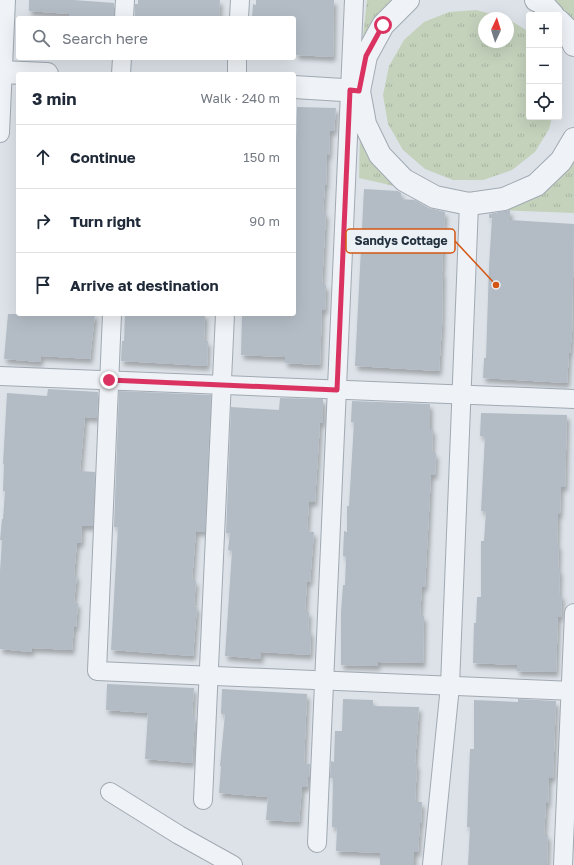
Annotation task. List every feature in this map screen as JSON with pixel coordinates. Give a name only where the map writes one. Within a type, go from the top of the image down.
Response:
[{"type":"street","points":[[0,133],[1,72],[6,0]]},
{"type":"street","points":[[124,0],[124,16]]},
{"type":"street","points":[[239,16],[240,0]]},
{"type":"street","points":[[317,843],[337,390],[355,91],[354,0]]},
{"type":"street","points":[[408,0],[383,25],[366,56],[355,91],[365,124],[380,155],[404,180],[435,197],[469,204],[504,199],[536,185],[561,161],[574,139]]},
{"type":"street","points":[[536,0],[541,2],[550,12]]},
{"type":"street","points":[[562,24],[566,28],[574,46]]},
{"type":"street","points":[[121,72],[122,60]]},
{"type":"street","points":[[236,72],[237,60]]},
{"type":"street","points":[[1,72],[16,73]]},
{"type":"street","points":[[296,87],[355,91]]},
{"type":"street","points":[[432,865],[450,686],[469,204]]},
{"type":"street","points":[[112,316],[97,671],[572,691]]},
{"type":"street","points":[[203,800],[226,316]]},
{"type":"street","points":[[0,376],[574,399]]},
{"type":"street","points":[[563,865],[572,691],[574,613]]},
{"type":"street","points":[[110,792],[179,835],[233,865]]},
{"type":"green space","points":[[367,0],[395,0],[378,17],[363,37]]},
{"type":"green space","points":[[544,0],[574,0],[574,32],[562,19],[562,12],[555,12]]},
{"type":"green space","points":[[476,10],[484,12],[478,12],[478,48],[514,48],[514,23],[526,30],[526,120],[551,120],[549,129],[535,152],[512,170],[483,180],[453,180],[425,169],[403,150],[388,124],[383,95],[389,66],[404,40],[424,22],[449,12]]},
{"type":"green space","points":[[360,130],[403,188],[359,178]]},
{"type":"green space","points":[[574,158],[574,213],[497,210]]},
{"type":"building","points":[[29,0],[74,0],[114,3],[114,16],[69,16],[69,14],[29,11]]},
{"type":"building","points":[[138,0],[220,0],[219,16],[135,16],[135,4],[138,4]]},
{"type":"building","points":[[256,0],[334,0],[333,57],[296,55],[296,16],[252,16],[253,4],[256,5]]},
{"type":"building","points":[[297,107],[336,108],[334,131],[330,131],[329,155],[327,155],[323,213],[326,213],[322,285],[326,285],[325,310],[322,310],[320,365],[285,363],[285,357],[241,355],[242,316],[296,316]]},
{"type":"building","points":[[364,189],[398,191],[401,193],[401,199],[415,200],[429,208],[445,212],[442,273],[442,327],[439,371],[355,366]]},
{"type":"building","points":[[510,210],[510,220],[574,224],[572,333],[567,383],[483,378],[484,358],[486,358],[492,218],[489,218],[489,214]]},
{"type":"building","points":[[8,314],[16,314],[16,316],[95,316],[90,359],[41,356],[40,362],[4,359]]},
{"type":"building","points":[[125,316],[205,316],[204,341],[208,341],[207,366],[121,361],[122,341],[124,341]]},
{"type":"building","points":[[48,389],[98,392],[97,418],[85,417],[80,471],[95,472],[93,526],[82,526],[81,543],[77,543],[74,575],[77,575],[74,602],[78,603],[72,650],[32,648],[31,652],[0,649],[0,571],[2,540],[0,540],[5,491],[3,491],[3,464],[7,393],[47,396]]},
{"type":"building","points":[[119,391],[211,395],[205,532],[196,531],[192,581],[196,581],[194,606],[197,607],[193,656],[111,650],[118,527],[114,527]]},
{"type":"building","points":[[280,398],[323,399],[323,423],[320,423],[315,502],[309,502],[307,531],[314,532],[310,582],[307,581],[305,612],[309,612],[308,631],[311,631],[310,655],[261,652],[261,659],[225,656],[232,551],[228,550],[230,533],[226,533],[231,407],[279,410]]},
{"type":"building","points":[[352,401],[430,404],[430,429],[433,429],[432,453],[436,453],[435,475],[431,475],[425,587],[422,587],[420,616],[424,616],[423,663],[378,662],[378,666],[341,665],[341,612],[343,585],[345,585],[346,557],[343,556],[344,531],[347,532],[347,506],[349,506],[354,422],[351,422]]},
{"type":"building","points":[[481,413],[567,415],[565,487],[561,487],[560,514],[558,514],[557,545],[559,545],[558,570],[560,570],[559,595],[562,595],[561,617],[558,617],[556,672],[517,671],[517,665],[473,663],[474,623],[476,623],[477,597],[481,597],[481,541],[484,541],[486,511],[481,511],[485,436],[480,436]]},
{"type":"building","points":[[107,684],[194,688],[192,717],[195,717],[192,763],[145,759],[148,713],[106,710]]},
{"type":"building","points":[[222,689],[307,694],[304,763],[310,764],[307,787],[302,787],[299,822],[266,820],[268,797],[219,793],[225,714],[221,714]]},
{"type":"building","points":[[343,699],[373,700],[373,706],[419,707],[415,764],[417,764],[415,802],[422,802],[418,852],[414,852],[414,865],[380,865],[380,853],[336,851],[337,827],[332,827],[333,778],[330,778],[331,761],[334,762],[335,731],[342,731]]},
{"type":"building","points":[[518,699],[556,701],[553,778],[549,778],[544,835],[548,835],[547,865],[468,865],[470,827],[467,827],[468,798],[470,749],[474,749],[474,700],[518,702]]},
{"type":"place","name":"Sandys Cottage","points":[[496,285]]},
{"type":"route","points":[[109,380],[337,390],[350,90],[359,91],[366,56],[383,25]]}]
